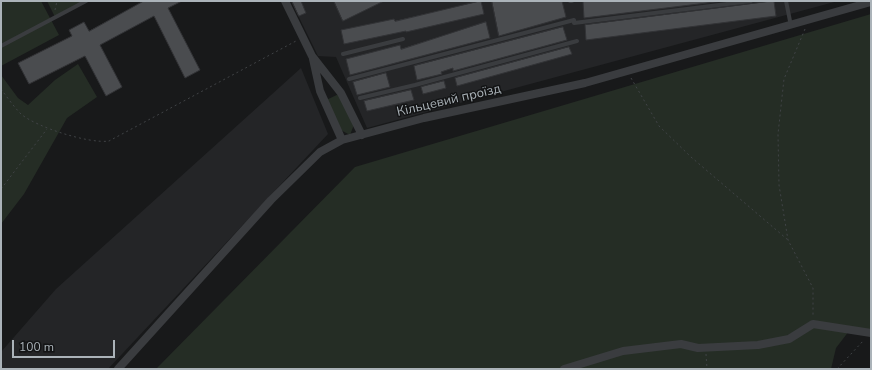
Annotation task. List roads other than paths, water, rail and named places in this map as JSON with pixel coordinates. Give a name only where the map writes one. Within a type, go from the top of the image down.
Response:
[{"type":"street","points":[[285,1],[312,56],[340,93],[362,135]]},
{"type":"street","name":"Кільцевий проїзд","points":[[118,369],[271,200],[320,152],[342,140],[424,118],[585,83],[791,26],[810,18],[871,2]]},
{"type":"street","points":[[312,56],[320,91],[342,140]]},
{"type":"street","points":[[564,369],[623,351],[681,344],[698,348],[758,345],[789,339],[813,324],[871,333]]},
{"type":"lane","points":[[1,46],[86,1]]},
{"type":"lane","points":[[349,79],[574,21],[750,1]]},
{"type":"lane","points":[[788,1],[791,26]]},
{"type":"lane","points":[[343,54],[404,39]]},
{"type":"lane","points":[[360,98],[415,85],[578,41]]}]
